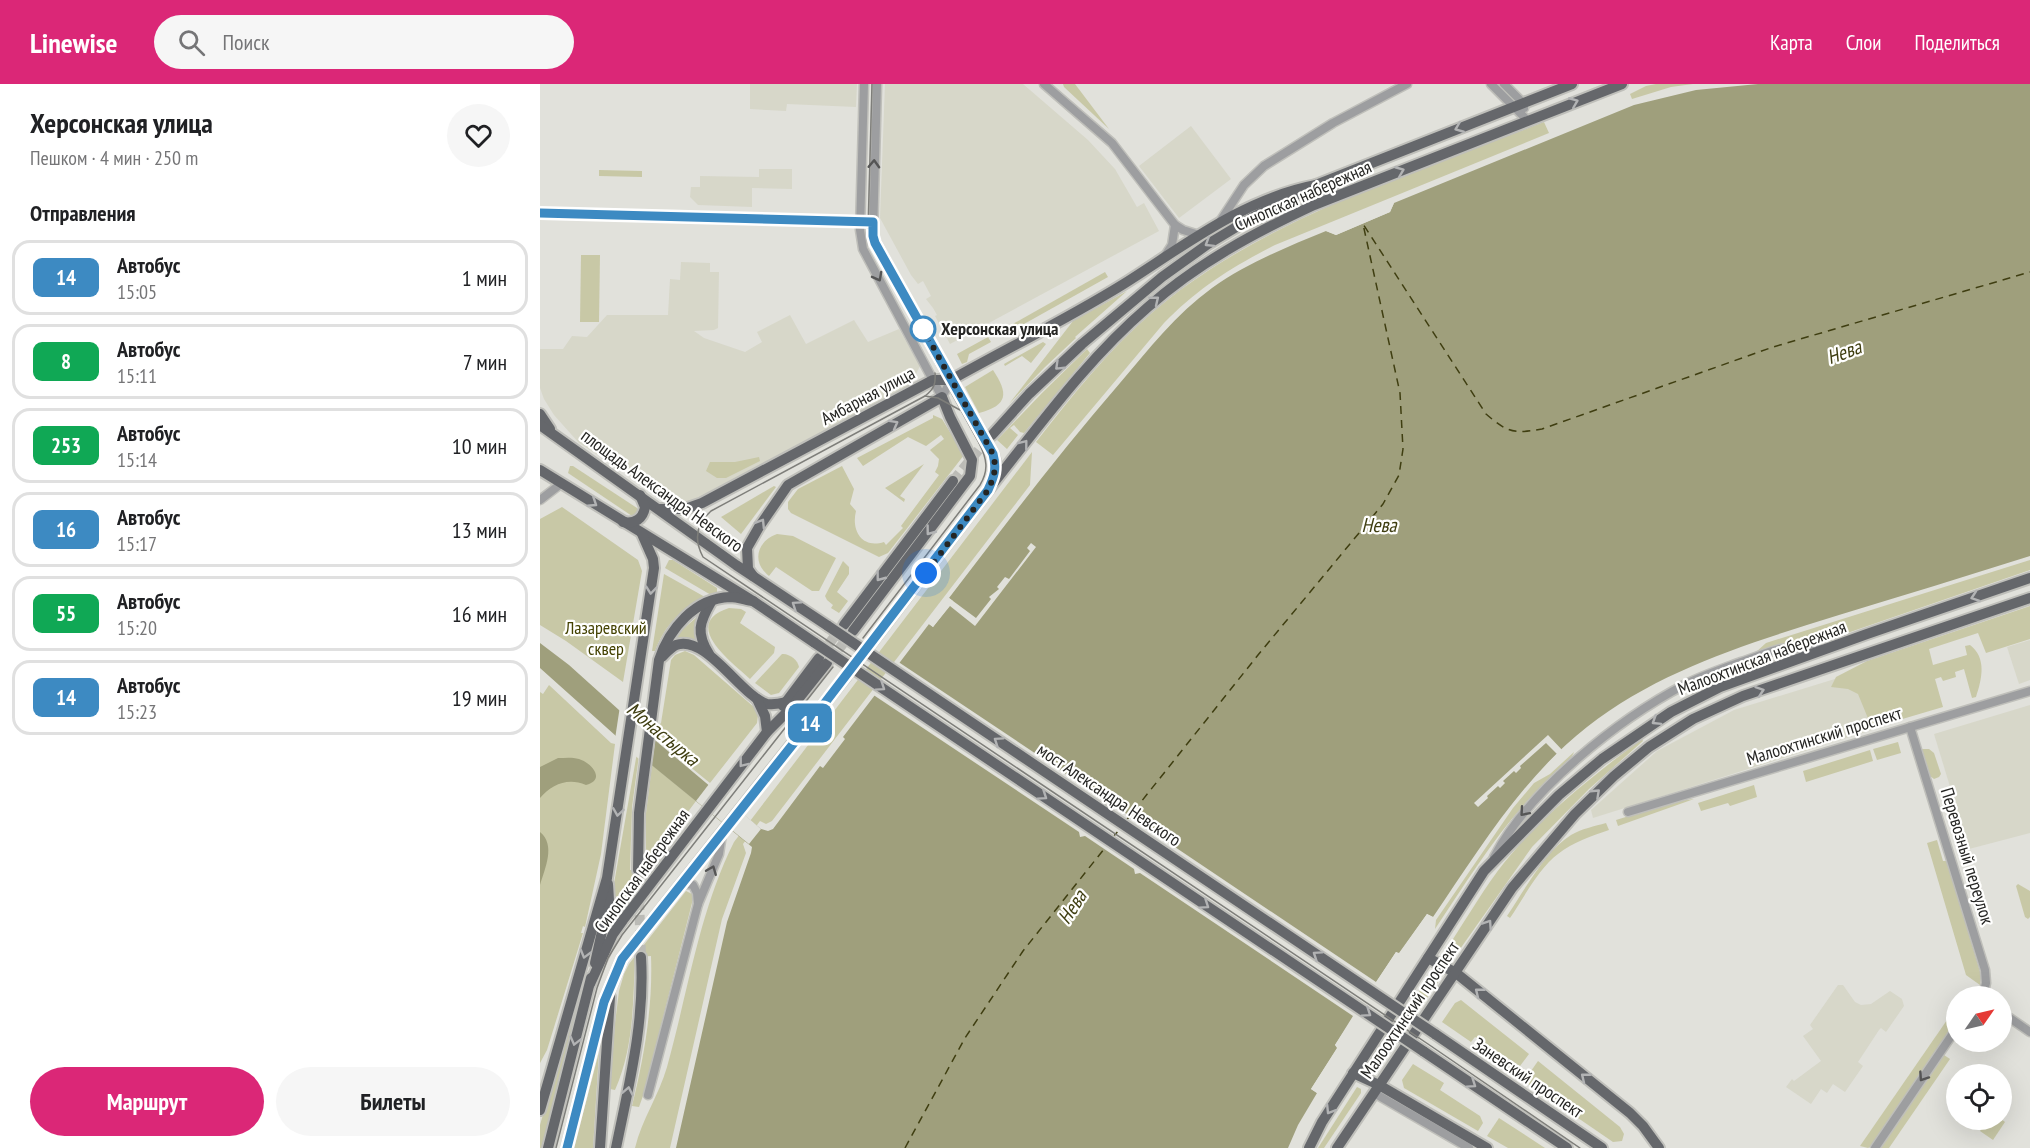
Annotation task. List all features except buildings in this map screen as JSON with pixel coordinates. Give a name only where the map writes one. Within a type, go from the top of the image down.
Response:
[{"type":"main road","name":"Синопская набережная","points":[[992,435],[1029,394],[1082,344],[1181,262],[1226,232],[1316,185],[1572,84]]},
{"type":"main road","name":"Синопская набережная","points":[[871,643],[988,490],[1095,357],[1148,306],[1197,268],[1270,225],[1314,205],[1622,84]]},
{"type":"main road","name":"Синопская набережная","points":[[951,380],[1123,285],[1219,222],[1272,198],[1296,189],[1316,185]]},
{"type":"main road","name":"Амбарная улица","points":[[660,509],[685,509],[702,503],[933,380],[951,380]]},
{"type":"main road","points":[[951,380],[993,454],[996,465],[988,490]]},
{"type":"main road","points":[[942,397],[972,460],[972,469],[965,484],[848,628],[953,481]]},
{"type":"main road","name":"Амбарная улица","points":[[753,576],[748,569],[747,548],[788,485],[942,397]]},
{"type":"main road","points":[[540,414],[554,434]]},
{"type":"main road","name":"площадь Александра Невского","points":[[540,425],[765,584]]},
{"type":"main road","points":[[540,470],[753,601]]},
{"type":"main road","points":[[622,522],[635,522],[642,516],[645,507],[640,495]]},
{"type":"main road","points":[[540,1110],[607,878],[654,568],[653,559],[642,534]]},
{"type":"main road","name":"Малоохтинская набережная","points":[[1488,867],[1581,776],[1647,727],[1694,699],[1720,687],[2030,578]]},
{"type":"main road","name":"мост Александра Невского","points":[[765,584],[1435,1034]]},
{"type":"main road","points":[[638,870],[639,813],[644,768],[659,660],[664,645],[678,624],[711,602],[730,597],[753,601]]},
{"type":"main road","name":"Малоохтинская набережная","points":[[1556,835],[1599,790],[1649,747],[1672,730],[1712,708],[2030,598]]},
{"type":"main road","name":"мост Александра Невского","points":[[753,601],[1423,1051]]},
{"type":"main road","points":[[711,602],[700,625],[702,644],[711,657]]},
{"type":"main road","points":[[659,660],[668,650],[679,644],[692,646],[711,657],[755,696],[769,704],[786,702]]},
{"type":"main road","points":[[823,661],[792,707],[767,732],[786,702],[823,661]]},
{"type":"main road","name":"Синопская набережная","points":[[612,979],[622,959],[846,676]]},
{"type":"main road","points":[[755,696],[765,716],[767,732]]},
{"type":"main road","name":"Синопская набережная","points":[[590,984],[613,934],[767,732]]},
{"type":"main road","name":"Малоохтинский проспект","points":[[1337,1148],[1512,888],[1556,835]]},
{"type":"main road","name":"Малоохтинский проспект","points":[[1309,1148],[1322,1122],[1353,1073],[1488,867]]},
{"type":"main road","points":[[548,1148],[609,900],[607,878]]},
{"type":"main road","points":[[616,1148],[639,1032],[642,1005],[641,957]]},
{"type":"main road","points":[[1428,958],[1630,1113],[1659,1148]]},
{"type":"main road","points":[[567,1148],[604,1002],[612,979]]},
{"type":"main road","points":[[600,1148],[612,979]]},
{"type":"main road","name":"Заневский проспект","points":[[1435,1034],[1602,1148]]},
{"type":"main road","name":"Заневский проспект","points":[[1423,1051],[1567,1148]]},
{"type":"main road","points":[[1353,1073],[1376,1089],[1487,1148]]},
{"type":"street","points":[[864,84],[860,222],[863,249],[942,397]]},
{"type":"street","points":[[877,84],[873,236],[951,380],[942,397]]},
{"type":"street","points":[[1044,84],[1112,143],[1175,225],[1198,235]]},
{"type":"street","name":"Синопская набережная","points":[[1219,222],[1228,212],[1244,185],[1264,166],[1312,135],[1407,84]]},
{"type":"street","points":[[1491,84],[1518,105]]},
{"type":"street","points":[[1504,84],[1527,120]]},
{"type":"street","points":[[540,213],[873,222]]},
{"type":"street","points":[[1165,256],[1172,245],[1175,225]]},
{"type":"street","points":[[540,500],[562,483]]},
{"type":"street","points":[[1488,867],[1506,834],[1554,779],[1603,739],[1661,698],[1711,673],[1775,650],[1797,648],[1825,650]]},
{"type":"street","name":"Малоохтинский проспект","points":[[1628,812],[2030,691]]},
{"type":"street","name":"Перевозный переулок","points":[[1910,727],[1985,970],[1985,986]]},
{"type":"street","points":[[648,1095],[698,904],[719,854],[725,830]]},
{"type":"street","points":[[682,884],[693,885],[698,904]]},
{"type":"street","points":[[2012,1020],[2030,1032]]},
{"type":"street","points":[[1875,1148],[1946,1044]]},
{"type":"street","points":[[1376,1089],[1469,1148]]},
{"type":"shaded area","points":[[750,84],[857,84],[856,107],[787,104],[786,111],[750,109]]},
{"type":"shaded area","points":[[885,84],[1023,84],[1088,140],[1115,169],[1137,207],[1144,203],[1159,231],[950,344],[935,316],[937,315],[926,299],[931,296],[923,281],[918,284],[911,275],[880,218]]},
{"type":"shaded area","points":[[1191,126],[1231,179],[1179,218],[1139,166]]},
{"type":"shaded area","points":[[759,169],[792,169],[792,189],[752,188],[752,207],[698,205],[690,197],[691,187],[700,187],[700,176],[759,177]]},
{"type":"shaded area","points":[[681,262],[710,263],[710,272],[719,272],[718,328],[694,331],[704,338],[745,352],[762,342],[757,332],[790,315],[806,344],[854,320],[868,342],[899,329],[920,366],[910,386],[698,501],[682,506],[675,504],[579,443],[554,415],[540,388],[540,349],[563,349],[572,336],[587,337],[607,315],[668,315],[670,279],[680,280]]},
{"type":"shaded area","points":[[2030,640],[2030,680],[2019,684],[2007,647]]},
{"type":"shaded area","points":[[1838,678],[1862,690],[1875,729],[1593,818],[1591,810],[1657,751],[1734,710]]},
{"type":"shaded area","points":[[2030,705],[2030,833],[1969,849],[1934,734]]},
{"type":"shaded area","points":[[1838,985],[1843,985],[1855,1002],[1861,1005],[1871,1004],[1890,991],[1902,999],[1904,1006],[1886,1032],[1881,1028],[1879,1030],[1858,1062],[1863,1066],[1845,1092],[1833,1084],[1827,1093],[1821,1089],[1811,1104],[1786,1087],[1792,1079],[1794,1081],[1821,1061],[1803,1036],[1813,1029],[1810,1025]]},
{"type":"green space","points":[[1063,84],[1075,84],[1109,129],[1064,87]]},
{"type":"green space","points":[[1656,84],[1693,84],[1671,87],[1632,99],[1630,94]]},
{"type":"green space","points":[[1544,122],[1549,133],[1275,245],[1230,270],[1190,299],[1164,323],[1053,455],[1036,442],[1077,390],[1137,326],[1196,279],[1242,250],[1340,201]]},
{"type":"green space","points":[[599,170],[642,171],[642,177],[599,176]]},
{"type":"green space","points":[[581,255],[600,255],[599,322],[580,322]]},
{"type":"green space","points":[[1105,272],[1108,277],[1006,334],[1004,329]]},
{"type":"green space","points":[[1127,291],[1075,337],[1009,404],[1073,321]]},
{"type":"green space","points":[[988,337],[991,342],[969,354],[967,362],[962,364],[957,354]]},
{"type":"green space","points":[[1043,342],[1046,344],[1031,363],[1022,356],[1005,366],[1004,364]]},
{"type":"green space","points":[[1087,349],[1090,353],[1024,433],[1014,425],[1010,428],[1018,435],[1007,449],[997,440]]},
{"type":"green space","points":[[993,370],[1001,385],[1003,397],[996,406],[979,413],[965,387]]},
{"type":"green space","points":[[933,415],[942,419],[964,455],[888,553],[879,557],[791,513],[788,509],[788,502],[798,489],[842,466],[854,489],[850,504],[856,511],[855,525],[860,537],[870,543],[884,542],[886,545],[903,528],[901,526],[939,475],[935,472],[939,459],[930,450],[944,439],[941,435],[926,446],[908,437],[863,466],[857,458],[933,418]]},
{"type":"green space","points":[[1032,452],[1030,485],[772,821],[766,824],[760,821],[743,844],[746,853],[722,919],[670,1148],[635,1148],[667,1067],[703,924],[734,842]]},
{"type":"green space","points":[[759,457],[760,461],[726,478],[717,478],[706,471],[710,462],[735,462]]},
{"type":"green space","points":[[924,464],[900,496],[905,499],[904,502],[885,488]]},
{"type":"green space","points":[[570,466],[639,511],[632,516],[568,473]]},
{"type":"green space","points":[[774,486],[776,487],[741,534],[721,517]]},
{"type":"green space","name":"Лазаревский сквер","points":[[562,507],[638,560],[642,571],[623,682],[540,625],[540,519]]},
{"type":"green space","points":[[777,534],[793,536],[836,558],[819,591],[812,591],[776,567],[769,576],[763,570],[758,558],[759,552],[770,537]]},
{"type":"green space","points":[[669,560],[673,560],[717,588],[717,592],[711,595],[665,568]]},
{"type":"green space","points":[[2030,560],[2030,570],[1827,640],[1783,644],[1756,652],[1766,643]]},
{"type":"green space","points":[[843,561],[849,567],[849,574],[837,592],[848,601],[839,613],[831,608],[833,605],[825,596]]},
{"type":"green space","points":[[664,574],[705,597],[674,619],[655,651],[652,651]]},
{"type":"green space","points":[[2030,606],[2030,639],[1986,653],[1978,633],[1929,649],[1933,665],[1967,655],[1965,646],[1970,645],[1975,650],[1982,669],[1976,697],[1972,698],[1964,669],[1955,672],[1956,677],[1943,681],[1941,677],[1935,679],[1943,707],[1872,728],[1858,694],[1848,689],[1831,687],[1836,677],[1867,661]]},
{"type":"green space","points":[[729,608],[746,612],[740,623],[775,647],[774,653],[750,679],[714,644],[709,633],[709,624],[715,615]]},
{"type":"green space","points":[[698,616],[698,642],[676,639],[682,630]]},
{"type":"green space","points":[[685,651],[694,655],[755,708],[758,715],[757,723],[710,783],[656,739],[658,726],[661,723],[671,660],[675,655]]},
{"type":"green space","points":[[782,654],[793,658],[799,667],[779,693],[771,695],[755,683]]},
{"type":"green space","points":[[549,685],[611,743],[615,744],[601,854],[585,927],[583,926],[581,933],[583,933],[547,1050],[540,1063],[540,692],[543,694]]},
{"type":"green space","points":[[1642,739],[1643,741],[1589,789],[1532,847],[1453,959],[1446,960],[1444,953],[1490,882],[1512,853],[1565,801],[1603,768]]},
{"type":"green space","points":[[1898,742],[1901,753],[1877,760],[1873,749]]},
{"type":"green space","points":[[638,747],[640,748],[632,807],[630,870],[645,869],[623,899],[612,895]]},
{"type":"green space","points":[[1922,749],[1929,749],[1934,753],[1941,774],[1939,777],[1934,779],[1930,776]]},
{"type":"green space","points":[[1870,750],[1873,761],[1806,782],[1803,771]]},
{"type":"green space","points":[[1574,752],[1568,762],[1530,798],[1504,829],[1435,929],[1436,920],[1513,808],[1534,783],[1550,774]]},
{"type":"green space","points":[[652,765],[696,801],[646,868],[646,813]]},
{"type":"green space","points":[[1754,785],[1757,797],[1730,806],[1728,803],[1701,811],[1698,803]]},
{"type":"green space","points":[[1694,799],[1618,826],[1616,820],[1678,801]]},
{"type":"green space","points":[[1606,823],[1609,830],[1576,843],[1551,860],[1538,875],[1510,918],[1507,916],[1536,872],[1561,842],[1579,831]]},
{"type":"green space","points":[[1937,840],[1943,861],[1947,861],[1981,975],[1980,985],[1966,975],[1927,843]]},
{"type":"green space","points":[[2018,884],[2030,891],[2030,917],[2028,919],[2025,917],[2016,886]]},
{"type":"green space","points":[[686,891],[694,895],[644,1093],[639,1107],[632,1106],[647,1032],[651,994],[651,956],[635,957],[629,1041],[615,1090],[610,1089],[619,991],[629,964]]},
{"type":"green space","points":[[1431,974],[1437,976],[1438,982],[1375,1073],[1371,1074],[1368,1068]]},
{"type":"green space","points":[[578,994],[581,995],[542,1148],[540,1148],[540,1125]]},
{"type":"green space","points":[[1461,1000],[1529,1054],[1520,1066],[1475,1037],[1471,1042],[1442,1022],[1455,1003]]},
{"type":"green space","points":[[1946,1021],[1946,1038],[1872,1146],[1868,1148],[1860,1146]]},
{"type":"green space","points":[[599,1052],[593,1148],[574,1148]]},
{"type":"green space","points":[[1944,1055],[1950,1059],[1889,1148],[1881,1148]]},
{"type":"green space","points":[[1538,1061],[1620,1127],[1624,1134],[1622,1141],[1613,1142],[1524,1081]]},
{"type":"green space","points":[[1413,1064],[1444,1083],[1440,1090],[1480,1116],[1483,1123],[1478,1131],[1404,1088],[1402,1080]]},
{"type":"green space","points":[[1357,1087],[1361,1089],[1361,1093],[1324,1148],[1318,1148]]},
{"type":"green space","points":[[1499,1118],[1545,1148],[1508,1148],[1487,1136]]},
{"type":"green space","points":[[1981,1130],[2000,1130],[1993,1140]]},
{"type":"water","name":"Нева","points":[[1758,84],[2030,84],[2030,556],[1740,647],[1676,673],[1645,689],[1587,727],[1542,769],[1522,792],[1433,917],[1427,914],[1399,954],[1396,952],[1335,1045],[1338,1047],[1311,1089],[1317,1093],[1298,1125],[1288,1148],[676,1148],[727,922],[752,847],[616,736],[540,668],[540,643],[569,665],[761,829],[768,831],[773,829],[820,766],[823,768],[845,739],[843,737],[929,624],[933,627],[953,601],[949,598],[1076,435],[1163,333],[1212,288],[1253,263],[1282,249],[1326,231],[1336,235],[1390,212],[1394,203],[1634,105],[1696,90]]},
{"type":"water","points":[[558,758],[574,758],[584,761],[595,772],[595,779],[586,785],[573,782],[561,783],[540,798],[540,767]]},
{"type":"water","points":[[540,832],[547,843],[548,857],[540,885]]},
{"type":"pier","points":[[1394,203],[1390,212],[1336,235],[1326,231],[1329,229],[1336,232],[1388,210]]},
{"type":"pier","points":[[1031,543],[1036,547],[975,626],[950,606],[933,627],[929,624],[949,601],[949,598],[976,618],[991,599],[989,597],[999,589],[997,587],[1005,577],[1009,579],[1030,551],[1027,548]]},
{"type":"pier","points":[[897,661],[1102,798],[1108,797],[1109,802],[1158,835],[1162,834],[1163,839],[1376,982],[1396,952],[1399,953],[1427,914],[1433,917],[1431,920],[1428,918],[1401,956],[1397,956],[1339,1044],[1340,1049],[1315,1088],[1318,1090],[1317,1093],[1311,1089],[1337,1048],[1335,1045],[1353,1016],[1140,873],[1135,874],[1134,869],[1085,836],[1080,837],[1079,832],[872,694]]},
{"type":"pier","points":[[620,706],[656,736],[651,769],[615,739]]},
{"type":"pier","points":[[1548,735],[1564,752],[1550,766],[1548,763],[1557,754],[1546,743],[1520,766],[1521,768],[1516,773],[1514,771],[1503,781],[1505,783],[1500,788],[1498,786],[1487,796],[1488,798],[1478,807],[1474,803]]},
{"type":"pier","points":[[709,784],[761,829],[749,844],[696,801]]},
{"type":"ferry route","points":[[1125,822],[1258,655],[1383,504],[1399,475],[1403,449],[1400,393],[1363,224],[1486,414],[1500,425],[1518,431],[1542,429],[1773,347],[2030,272]]},
{"type":"ferry route","points":[[1112,838],[1121,828]]},
{"type":"ferry route","points":[[905,1148],[965,1038],[1023,951],[1108,844]]},
{"type":"tunnel","points":[[953,481],[991,435]]},
{"type":"tunnel","points":[[820,656],[843,625]]},
{"type":"tunnel","points":[[829,661],[851,634]]},
{"type":"tunnel","points":[[848,673],[870,645]]},
{"type":"tunnel","points":[[638,870],[641,957]]},
{"type":"tram line","points":[[863,638],[980,485],[986,464],[979,443],[871,246],[868,230],[872,84]]},
{"type":"tram line","points":[[935,373],[934,386],[925,396],[711,511],[702,521],[698,533],[698,544],[703,557],[1580,1148]]},
{"type":"tram line","points":[[925,396],[938,398],[960,410]]},
{"type":"tram line","points":[[556,1148],[597,988],[608,958],[622,935],[833,667]]},
{"type":"bus line","name":"14","points":[[540,213],[873,222],[875,243],[993,454],[996,465],[988,490],[926,573],[622,959],[604,1002],[567,1148]]},
{"type":"place","name":"Херсонская улица","points":[[923,329]]},
{"type":"route","points":[[923,329],[993,454],[996,465],[988,490],[926,573]]},
{"type":"water label","name":"Монастырка","points":[[663,734]]}]
